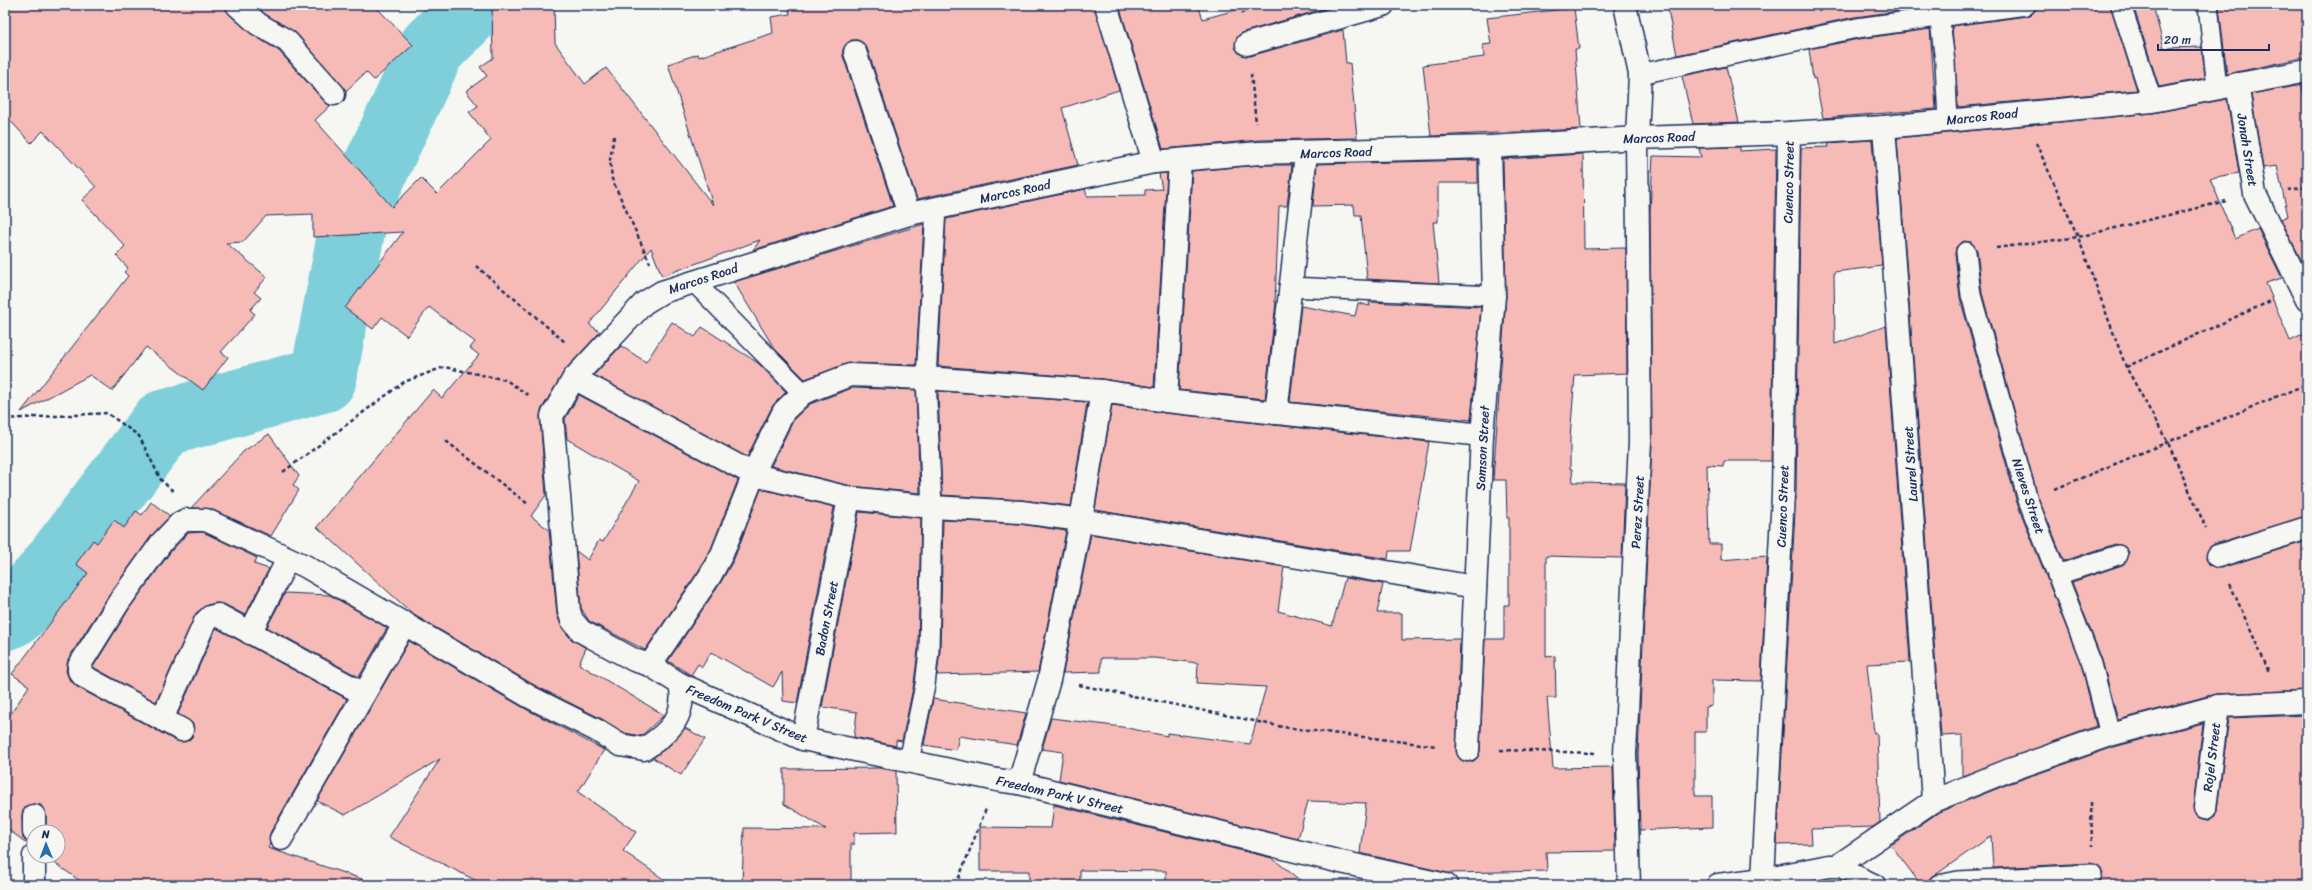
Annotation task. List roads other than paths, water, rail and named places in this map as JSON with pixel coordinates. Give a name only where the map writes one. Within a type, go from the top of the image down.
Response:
[{"type":"street","points":[[237,5],[258,24],[287,41],[334,94]]},
{"type":"street","points":[[1106,5],[1154,162]]},
{"type":"street","points":[[1247,44],[1383,5]]},
{"type":"street","name":"Perez Street","points":[[1625,5],[1640,74],[1637,138],[1640,441],[1625,754],[1629,885]]},
{"type":"street","points":[[855,52],[909,214]]},
{"type":"street","name":"Marcos Road","points":[[563,532],[552,416],[581,370],[644,303],[662,292],[693,281],[909,214],[1154,162],[1259,153],[1306,154],[1490,147],[1637,138],[1789,133],[1884,127],[2152,100],[2307,71]]},
{"type":"street","name":"Jonah Street","points":[[2227,86],[2255,194],[2304,293]]},
{"type":"street","name":"Laurel Street","points":[[1884,127],[1933,801]]},
{"type":"street","name":"Cuenco Street","points":[[1763,882],[1783,494],[1789,133]]},
{"type":"street","name":"Samson Street","points":[[1468,750],[1482,435],[1494,296],[1490,147]]},
{"type":"street","points":[[1276,413],[1289,287],[1306,154]]},
{"type":"street","points":[[1166,401],[1180,160]]},
{"type":"street","points":[[581,370],[755,475],[849,498],[932,507],[1021,512],[1082,520],[1475,587]]},
{"type":"street","points":[[650,664],[710,576],[722,554],[784,411],[802,393],[850,376],[926,378],[1102,391],[1166,401],[1482,435]]},
{"type":"street","points":[[1019,783],[1049,680],[1082,520],[1102,391]]},
{"type":"street","name":"Badon Street","points":[[803,739],[849,498]]},
{"type":"street","points":[[182,730],[79,671],[79,666],[120,602],[162,542],[180,523],[193,520],[206,520],[288,559],[405,623],[530,697],[596,730],[620,745],[644,749],[655,742],[678,718],[682,698],[680,684]]},
{"type":"street","points":[[2218,556],[2307,528]]},
{"type":"street","name":"Freedom Park V Street","points":[[563,532],[569,611],[572,620],[581,631],[634,660],[650,664],[680,684],[803,739],[997,780],[1019,783],[1341,862],[1446,885]]},
{"type":"street","points":[[250,633],[288,559]]},
{"type":"street","points":[[162,719],[205,622],[210,617],[218,615],[364,694]]},
{"type":"street","points":[[282,839],[405,623]]},
{"type":"street","points":[[1718,885],[1763,882],[1829,866],[1837,866],[1933,801],[2007,771],[2110,735],[2218,706],[2307,702]]},
{"type":"street","name":"Rojel Street","points":[[2205,808],[2218,706]]},
{"type":"street","points":[[34,864],[34,885]]},
{"type":"lane","points":[[1640,74],[1939,11],[2026,5]]},
{"type":"lane","points":[[2121,5],[2152,100]]},
{"type":"lane","points":[[2208,5],[2227,86]]},
{"type":"lane","points":[[1939,11],[1945,62],[1948,120]]},
{"type":"lane","points":[[909,761],[925,685],[929,651],[932,507],[926,378],[936,208]]},
{"type":"lane","name":"Nieves Street","points":[[1966,252],[1971,296],[2028,500],[2092,664],[2110,735]]},
{"type":"lane","points":[[693,281],[802,393]]},
{"type":"lane","points":[[1289,287],[1494,296]]},
{"type":"lane","points":[[2057,575],[2118,555]]},
{"type":"lane","points":[[1837,866],[1877,885]]},
{"type":"lane","points":[[1938,885],[2092,874]]},
{"type":"waterway","points":[[5,617],[15,612],[46,578],[164,423],[323,379],[355,213],[432,48],[475,5]]}]
